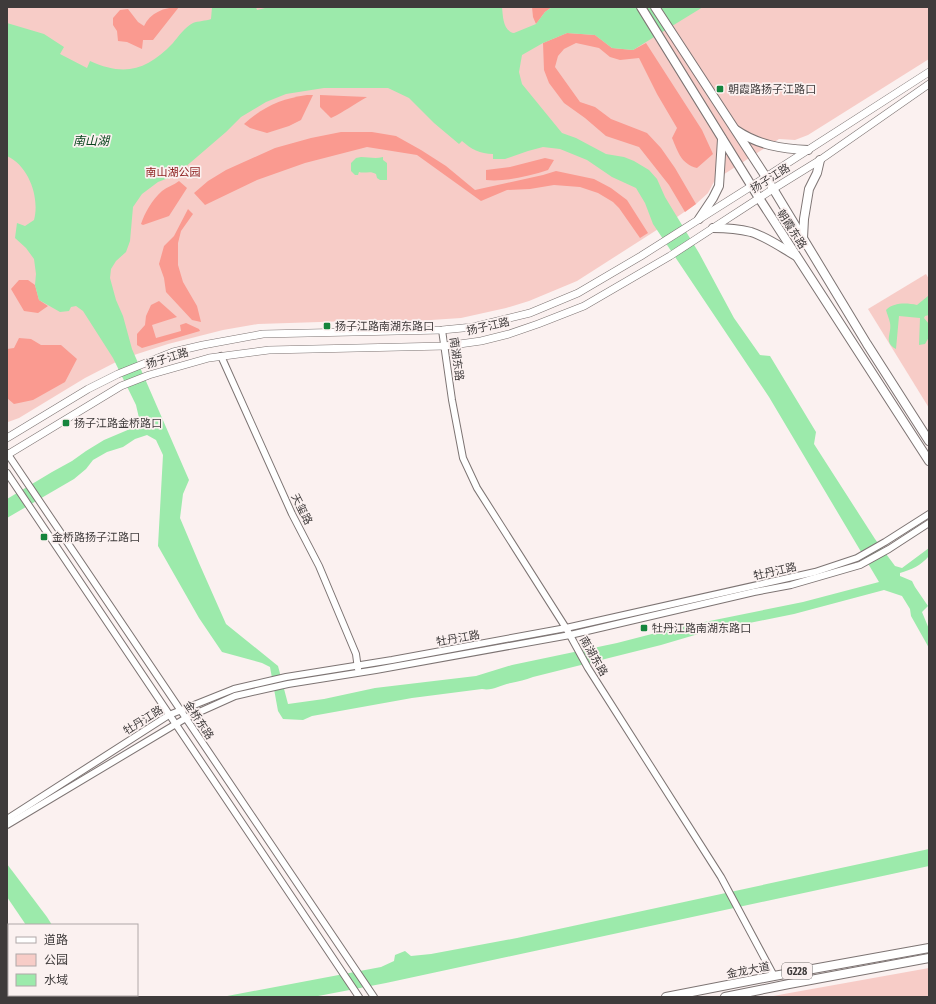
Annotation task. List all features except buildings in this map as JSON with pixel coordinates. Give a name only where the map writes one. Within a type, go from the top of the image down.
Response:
[{"type":"main road","name":"朝霞东路","points":[[641,7],[759,198],[929,460]]},
{"type":"main road","name":"朝霞东路","points":[[655,7],[671,34],[766,177],[929,441]]},
{"type":"main road","name":"扬子江路","points":[[7,438],[88,389],[118,374],[173,352],[263,334],[442,330],[473,327],[530,313],[578,293],[752,186],[929,72]]},
{"type":"main road","name":"扬子江路","points":[[7,454],[121,386],[149,374],[209,358],[269,350],[445,346],[481,341],[509,334],[578,309],[670,256],[820,160],[929,84]]},
{"type":"main road","points":[[733,127],[756,140],[778,148],[808,150]]},
{"type":"main road","points":[[699,219],[719,186],[722,138]]},
{"type":"main road","points":[[803,238],[804,219],[809,188],[817,173],[820,160]]},
{"type":"main road","points":[[713,228],[730,228],[752,233],[767,239],[798,258]]},
{"type":"main road","name":"金龙大道","points":[[666,997],[929,948]]},
{"type":"main road","name":"金龙大道","points":[[724,997],[929,958]]},
{"type":"street","name":"南湖东路","points":[[442,330],[452,400],[463,458],[477,488],[566,628],[588,668],[725,885],[774,976]]},
{"type":"street","name":"天玺路","points":[[221,356],[292,514],[319,566],[356,654],[358,673]]},
{"type":"street","name":"金桥东路","points":[[7,454],[374,997]]},
{"type":"street","name":"金桥东路","points":[[7,473],[358,995]]},
{"type":"street","name":"牡丹江路","points":[[8,820],[170,715],[234,689],[269,680],[566,628],[815,572],[857,558],[886,542],[929,514]]},
{"type":"street","name":"牡丹江路","points":[[8,820],[175,724],[235,696],[288,684],[570,635],[754,592],[791,585],[860,565],[889,549],[929,523]]},
{"type":"green space","name":"南山湖公园","points":[[7,7],[929,7],[929,59],[808,135],[795,140],[779,139],[715,180],[708,193],[696,204],[677,217],[577,281],[529,301],[506,308],[461,318],[416,321],[382,320],[258,324],[223,330],[168,344],[116,362],[85,378],[19,418],[8,422]]},
{"type":"green space","points":[[926,274],[929,279],[929,408],[868,309]]},
{"type":"green space","points":[[929,968],[929,997],[768,997],[784,994]]},
{"type":"shaded area","points":[[179,7],[153,40],[143,40],[142,49],[127,42],[118,41],[117,31],[113,25],[113,18],[120,10],[128,9],[138,22],[144,26],[154,14],[168,8]]},
{"type":"shaded area","points":[[532,7],[552,7],[545,12],[536,24],[533,17]]},
{"type":"shaded area","points":[[567,33],[595,35],[612,48],[633,50],[646,43],[702,130],[713,154],[697,168],[687,164],[678,153],[672,138],[677,128],[657,94],[639,58],[620,60],[610,57],[599,48],[576,43],[564,49],[558,56],[555,67],[580,102],[595,107],[611,119],[647,133],[661,148],[675,168],[696,204],[685,212],[669,185],[639,147],[606,136],[564,103],[549,83],[544,70],[543,43]]},
{"type":"shaded area","points":[[307,95],[313,95],[301,120],[289,126],[267,133],[250,128],[244,124],[259,112],[273,104]]},
{"type":"shaded area","points":[[320,95],[367,97],[331,118],[320,107]]},
{"type":"shaded area","points":[[341,132],[372,132],[396,136],[446,166],[475,190],[556,171],[594,179],[611,188],[627,200],[648,233],[640,238],[619,208],[613,202],[598,193],[580,187],[554,185],[530,189],[507,190],[481,201],[417,155],[367,147],[305,163],[257,180],[205,205],[194,193],[208,181],[226,170],[275,148],[311,138]]},
{"type":"shaded area","points":[[545,158],[554,160],[548,170],[509,179],[486,180],[486,170],[510,167]]},
{"type":"shaded area","points":[[179,181],[187,188],[169,216],[143,225],[141,224],[155,198],[162,191]]},
{"type":"shaded area","points":[[188,209],[193,214],[181,231],[178,243],[178,265],[183,282],[197,306],[201,322],[192,320],[166,292],[164,278],[159,264],[164,246],[174,236]]},
{"type":"shaded area","points":[[19,280],[28,280],[35,285],[39,300],[48,306],[38,313],[24,311],[11,289]]},
{"type":"shaded area","points":[[159,301],[177,317],[152,325],[156,338],[181,331],[180,325],[186,323],[199,329],[200,331],[142,348],[137,345],[137,334],[145,325],[146,316],[151,305]]},
{"type":"shaded area","points":[[19,338],[31,339],[41,345],[61,345],[77,359],[65,382],[33,400],[14,404],[7,398],[7,349],[14,348]]},
{"type":"water","name":"南山湖","points":[[212,7],[256,7],[257,10],[269,7],[502,7],[503,19],[506,27],[510,32],[514,33],[536,24],[545,12],[552,7],[703,7],[633,50],[612,48],[595,35],[567,33],[543,43],[522,55],[519,72],[522,84],[562,133],[576,138],[606,154],[624,157],[634,161],[649,170],[657,179],[665,197],[699,253],[734,318],[760,355],[770,356],[816,432],[814,444],[875,539],[895,566],[902,568],[929,548],[929,556],[926,559],[916,567],[900,573],[900,576],[912,581],[928,606],[922,612],[929,629],[929,648],[911,616],[910,609],[902,596],[884,590],[794,614],[705,632],[661,645],[533,677],[493,689],[482,689],[412,698],[312,716],[303,720],[283,719],[278,711],[270,667],[262,663],[222,652],[199,618],[158,546],[163,455],[156,440],[147,435],[135,439],[123,447],[107,452],[93,460],[86,469],[74,479],[7,518],[7,499],[72,461],[104,440],[130,429],[139,418],[136,405],[113,358],[83,311],[76,306],[71,307],[69,311],[60,312],[39,300],[35,285],[36,274],[34,259],[26,248],[15,238],[17,223],[25,226],[34,220],[35,202],[34,193],[27,175],[15,161],[7,156],[7,23],[44,34],[64,47],[60,54],[87,68],[90,61],[114,69],[125,69],[145,65],[163,52],[190,25],[195,22],[211,19]],"holes":[[[324,88],[388,88],[409,98],[434,123],[459,144],[462,141],[476,150],[493,154],[493,159],[505,159],[543,147],[560,149],[587,160],[612,177],[636,188],[645,203],[653,224],[769,397],[879,582],[803,602],[675,628],[617,643],[512,665],[476,676],[375,688],[324,699],[288,704],[278,666],[226,624],[180,518],[183,494],[189,480],[132,349],[110,278],[111,269],[116,261],[126,252],[130,241],[133,207],[142,194],[158,182],[176,175],[226,132],[241,117],[266,102],[286,94]]]},
{"type":"water","points":[[383,157],[383,160],[387,163],[387,180],[380,180],[377,178],[376,174],[372,172],[359,172],[358,175],[355,175],[351,171],[351,163],[356,158]]},
{"type":"water","points":[[928,296],[929,315],[925,316],[924,318],[929,324],[929,337],[925,344],[919,345],[920,318],[899,316],[896,349],[890,344],[889,341],[890,323],[886,310],[897,304],[917,305]]},
{"type":"water","points":[[929,849],[929,866],[386,983],[313,997],[222,997],[381,967],[394,961],[395,955],[405,951],[411,956],[431,954],[517,938]]},
{"type":"water","points":[[7,864],[51,924],[25,924],[7,897]]},
{"type":"place","name":"朝霞路扬子江路口","points":[[720,89]]},
{"type":"place","name":"扬子江路南湖东路口","points":[[327,326]]},
{"type":"place","name":"扬子江路金桥路口","points":[[66,423]]},
{"type":"place","name":"金桥路扬子江路口","points":[[44,537]]},
{"type":"place","name":"牡丹江路南湖东路口","points":[[644,628]]}]
